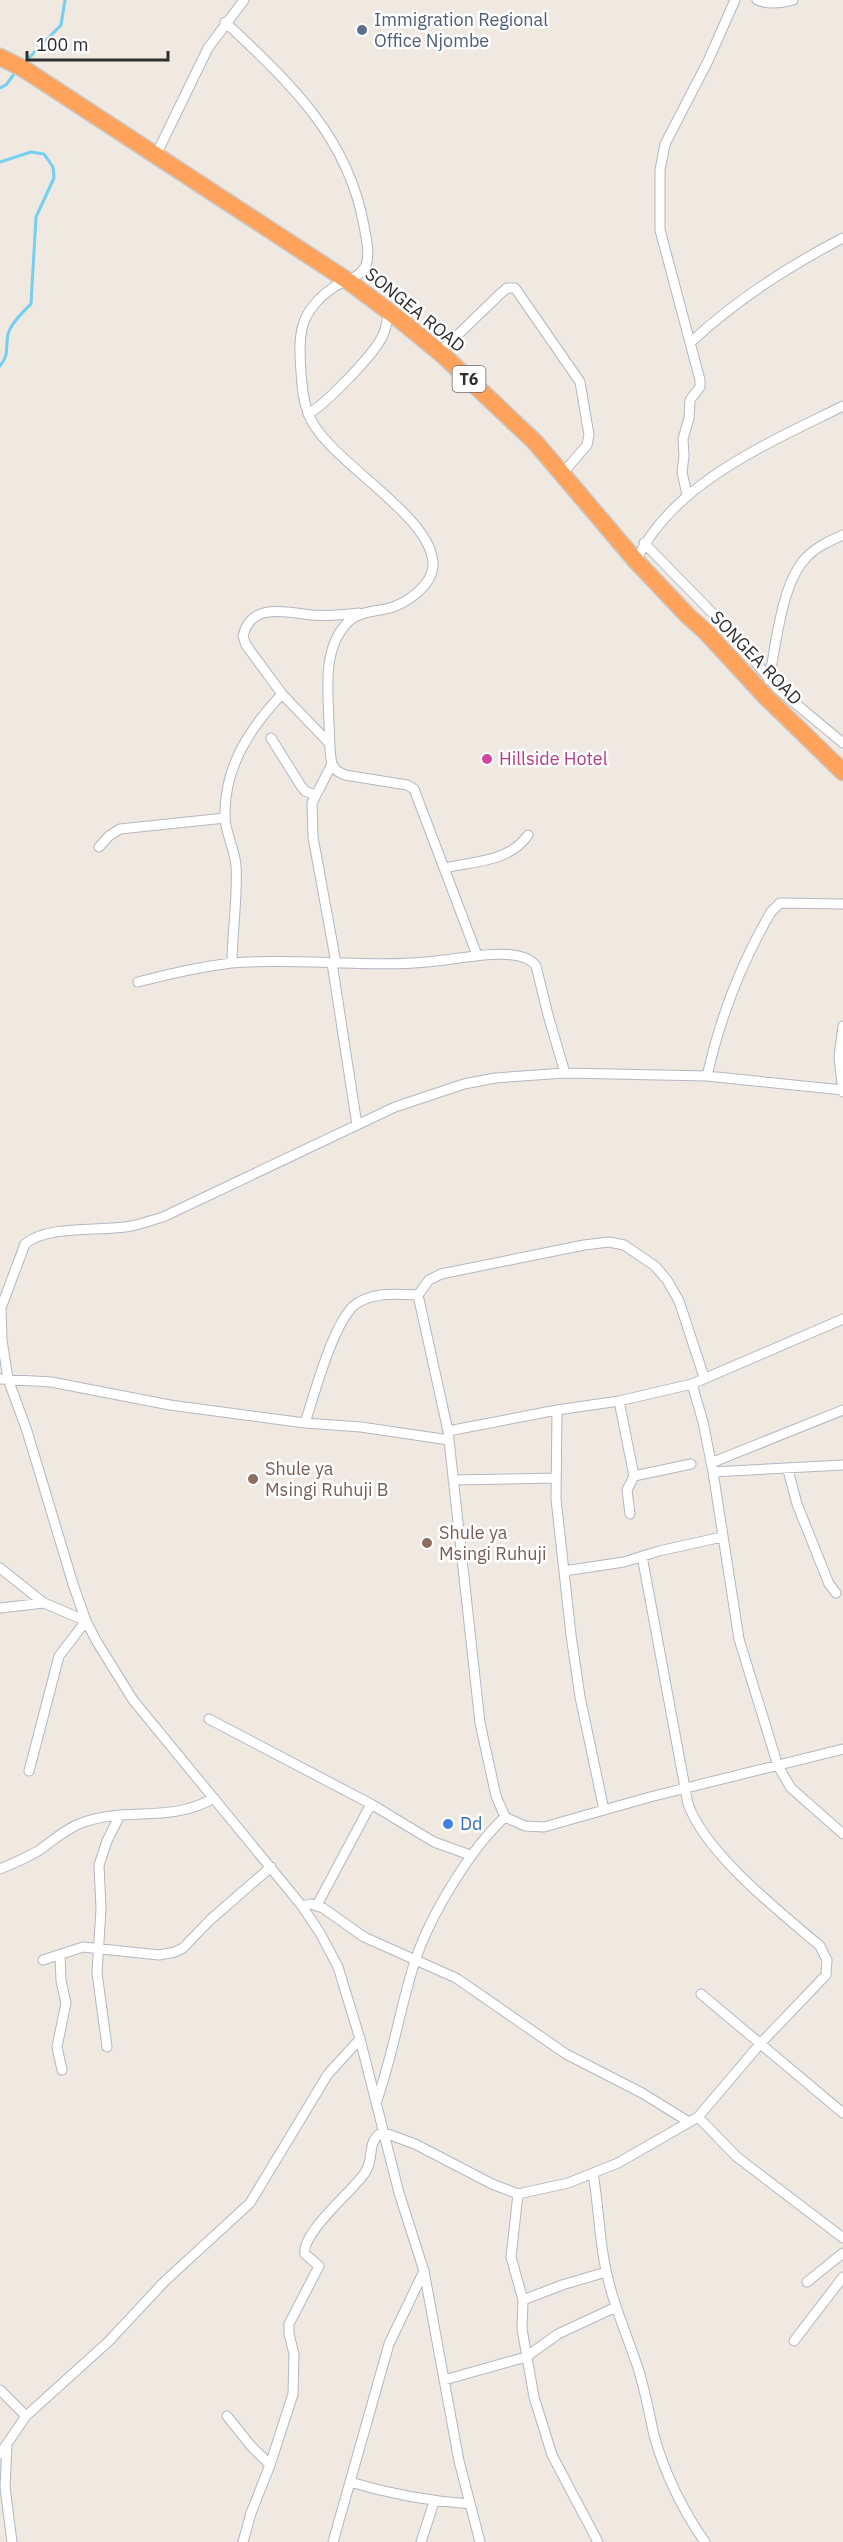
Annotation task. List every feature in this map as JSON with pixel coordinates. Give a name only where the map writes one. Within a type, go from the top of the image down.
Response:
[{"type":"highway","name":"SONGEA ROAD","points":[[2,58],[24,69],[348,281],[439,353],[519,426],[636,561],[766,697],[843,772]]},
{"type":"street","points":[[156,155],[208,48],[225,22],[244,0]]},
{"type":"street","points":[[687,495],[682,472],[684,456],[682,439],[689,418],[690,400],[700,384],[691,342],[660,230],[660,170],[666,144],[708,61],[735,0]]},
{"type":"street","points":[[757,0],[783,3],[793,0]]},
{"type":"street","points":[[225,22],[313,111],[341,155],[352,179],[361,208],[368,254],[365,267],[358,276],[334,287],[312,306],[301,326],[299,350],[303,396],[308,414],[323,437],[399,509],[430,548],[433,562],[431,574],[414,596],[393,607],[364,612],[312,615],[280,609],[266,612],[251,621],[243,636],[246,645],[282,694],[330,745]]},
{"type":"street","points":[[691,342],[767,283],[843,237]]},
{"type":"street","points":[[439,353],[507,288],[515,288],[580,382],[589,435],[587,445],[562,474]]},
{"type":"street","points":[[308,414],[325,402],[375,348],[384,334],[389,312]]},
{"type":"street","points":[[636,561],[644,543],[670,511],[687,495],[720,472],[843,406]]},
{"type":"street","points":[[766,697],[782,619],[794,575],[813,552],[843,535]]},
{"type":"street","points":[[644,543],[727,628],[757,661],[770,680],[792,702],[843,743]]},
{"type":"street","points":[[364,612],[350,620],[337,635],[330,655],[327,683],[332,765],[345,775],[407,785],[414,789],[477,955]]},
{"type":"street","points":[[232,963],[236,862],[225,818],[230,774],[259,718],[282,694]]},
{"type":"street","points":[[271,738],[305,791],[315,795]]},
{"type":"street","points":[[332,765],[312,802],[313,837],[357,1125]]},
{"type":"street","points":[[99,847],[109,836],[120,829],[225,818]]},
{"type":"street","points":[[445,868],[508,854],[528,835]]},
{"type":"street","points":[[707,1076],[728,1001],[771,912],[780,903],[843,904]]},
{"type":"street","points":[[138,982],[232,963],[399,964],[477,955],[522,956],[531,959],[541,980],[548,1015],[565,1073]]},
{"type":"street","points":[[480,2542],[444,2380],[424,2271],[382,2132],[360,2039],[338,1967],[302,1906],[133,1700],[86,1621],[27,1431],[4,1379],[1,1308],[25,1244],[33,1237],[48,1233],[132,1226],[163,1217],[395,1107],[464,1084],[495,1078],[565,1073],[707,1076],[843,1091],[839,1057],[843,1026]]},
{"type":"street","points":[[704,1377],[679,1301],[668,1280],[655,1266],[624,1245],[609,1242],[584,1245],[441,1275],[429,1280],[418,1295],[449,1436],[480,1723],[496,1797],[505,1817],[525,1826],[544,1827],[843,1749]]},
{"type":"street","points":[[305,1423],[322,1370],[347,1312],[357,1302],[373,1297],[386,1294],[418,1295]]},
{"type":"street","points":[[4,1379],[51,1382],[170,1405],[305,1423],[449,1436],[557,1410],[619,1401],[692,1384],[843,1319]]},
{"type":"street","points":[[692,1384],[712,1467],[739,1639],[778,1766],[791,1788],[843,1834]]},
{"type":"street","points":[[619,1401],[634,1476],[627,1490],[630,1514]]},
{"type":"street","points":[[557,1410],[555,1478],[564,1571],[580,1697],[604,1810]]},
{"type":"street","points":[[712,1467],[843,1410]]},
{"type":"street","points":[[634,1476],[691,1464]]},
{"type":"street","points":[[712,1467],[788,1470],[843,1465]]},
{"type":"street","points":[[788,1470],[797,1504],[829,1584],[836,1593]]},
{"type":"street","points":[[453,1480],[555,1478]]},
{"type":"street","points":[[564,1571],[624,1562],[722,1537]]},
{"type":"street","points":[[382,2132],[415,2144],[492,2184],[518,2194],[568,2183],[618,2163],[694,2119],[760,2044],[826,1975],[827,1960],[820,1946],[735,1869],[693,1818],[642,1556]]},
{"type":"street","points":[[0,1568],[45,1603],[86,1621]]},
{"type":"street","points":[[0,1608],[45,1603]]},
{"type":"street","points":[[29,1771],[59,1656],[86,1621]]},
{"type":"street","points":[[209,1719],[371,1804],[434,1842],[470,1855]]},
{"type":"street","points":[[0,1869],[36,1852],[68,1829],[84,1821],[120,1815],[186,1811],[214,1798]]},
{"type":"street","points":[[317,1905],[371,1804]]},
{"type":"street","points":[[106,2047],[99,2000],[97,1949],[101,1909],[99,1865],[101,1853],[120,1815]]},
{"type":"street","points":[[376,2103],[387,2072],[416,1960],[426,1936],[470,1855],[505,1817]]},
{"type":"street","points":[[43,1960],[83,1947],[159,1955],[175,1952],[183,1948],[217,1913],[271,1867]]},
{"type":"street","points":[[302,1906],[317,1905],[364,1937],[442,1970],[472,1987],[566,2054],[694,2119],[753,2171],[843,2239],[843,2254],[807,2282]]},
{"type":"street","points":[[60,1954],[61,1981],[66,2003],[57,2047],[62,2070]]},
{"type":"street","points":[[701,1994],[843,2113]]},
{"type":"street","points":[[0,2454],[26,2416],[108,2342],[165,2281],[249,2203],[328,2074],[360,2039]]},
{"type":"street","points":[[243,2542],[293,2394],[294,2354],[289,2324],[319,2266],[305,2254],[305,2246],[316,2228],[362,2177],[370,2161],[371,2143],[382,2132]]},
{"type":"street","points":[[593,2174],[606,2272],[639,2370],[655,2436],[682,2504],[705,2542]]},
{"type":"street","points":[[518,2194],[511,2257],[513,2273],[523,2300],[522,2329],[534,2397],[552,2455],[598,2542]]},
{"type":"street","points":[[333,2542],[389,2344],[424,2271]]},
{"type":"street","points":[[523,2300],[606,2272]]},
{"type":"street","points":[[794,2341],[843,2277]]},
{"type":"street","points":[[444,2380],[526,2357],[558,2334],[616,2307]]},
{"type":"street","points":[[0,2390],[26,2416]]},
{"type":"street","points":[[227,2416],[241,2435],[270,2465]]},
{"type":"street","points":[[7,2443],[5,2487],[12,2542]]},
{"type":"street","points":[[350,2482],[396,2495],[434,2502],[470,2504]]},
{"type":"street","points":[[421,2542],[434,2502]]},
{"type":"waterway","points":[[24,63],[61,25],[65,0]]},
{"type":"waterway","points":[[0,88],[6,85],[17,70]]},
{"type":"waterway","points":[[0,162],[31,152],[44,154],[53,167],[54,178],[36,217],[31,304],[12,326],[8,334],[6,354],[0,366]]},
{"type":"place","name":"Immigration Regional Office Njombe","points":[[362,30]]},
{"type":"place","name":"Hillside Hotel","points":[[487,759]]},
{"type":"place","name":"Shule ya Msingi Ruhuji B","points":[[253,1479]]},
{"type":"place","name":"Shule ya Msingi Ruhuji","points":[[427,1543]]},
{"type":"place","name":"Dd","points":[[448,1824]]}]
